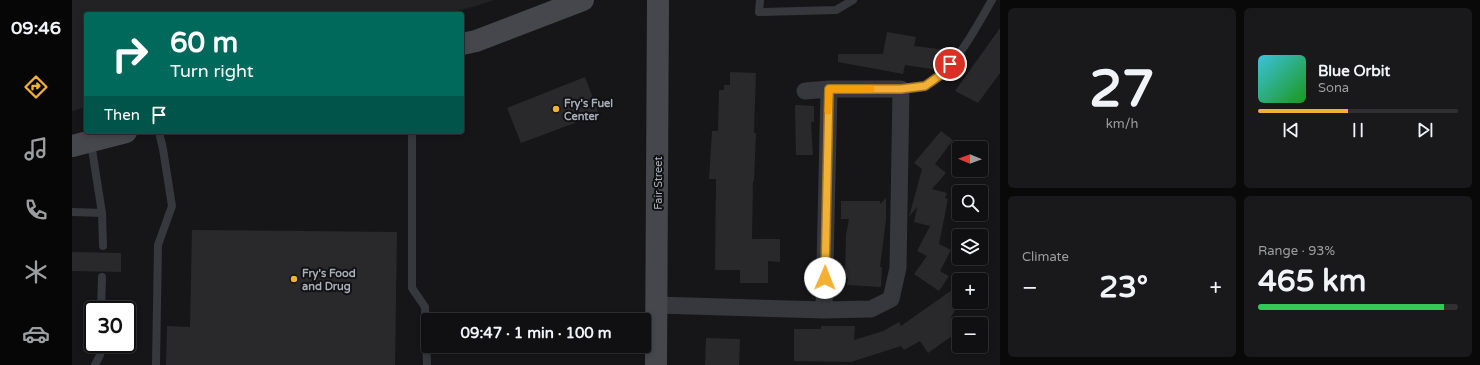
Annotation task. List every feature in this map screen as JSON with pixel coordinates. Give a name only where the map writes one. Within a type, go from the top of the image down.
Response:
[{"type":"street","points":[[464,44],[476,41],[582,0]]},
{"type":"street","name":"Fair Street","points":[[656,365],[658,0]]},
{"type":"street","points":[[657,305],[871,310],[891,299],[898,268],[901,89],[829,89],[806,91]]},
{"type":"street","points":[[824,310],[829,89]]},
{"type":"street","points":[[81,144],[118,134]]},
{"type":"lane","points":[[760,0],[759,12],[836,10],[853,0]]},
{"type":"lane","points":[[901,89],[925,86],[942,74],[966,44],[992,0]]},
{"type":"lane","points":[[156,365],[158,245],[172,206],[159,134]]},
{"type":"lane","points":[[412,134],[412,288],[425,307],[427,365]]},
{"type":"lane","points":[[81,144],[102,213],[103,246]]},
{"type":"lane","points":[[72,212],[102,213]]},
{"type":"lane","points":[[101,301],[102,277]]},
{"type":"lane","points":[[95,365],[100,353]]},
{"type":"shaded area","points":[[72,0],[494,0],[454,12],[84,12],[84,108],[72,111]]},
{"type":"building","points":[[1000,28],[1000,73],[978,103],[955,91]]},
{"type":"building","points":[[887,32],[916,37],[914,46],[947,50],[946,62],[938,70],[905,65],[903,74],[838,62],[838,54],[883,54]]},
{"type":"building","points":[[730,72],[756,73],[754,133],[756,133],[752,239],[780,239],[780,262],[768,261],[768,283],[740,283],[740,270],[715,270],[716,179],[709,179],[712,131],[718,131],[719,90],[724,90],[724,85],[730,85]]},
{"type":"building","name":"Fry's Fuel Center","points":[[585,77],[599,114],[521,143],[507,108]]},
{"type":"building","points":[[795,105],[814,106],[814,122],[811,122],[813,155],[796,155]]},
{"type":"building","points":[[941,131],[953,140],[935,164],[946,173],[932,189],[947,193],[945,198],[948,199],[939,244],[951,250],[940,271],[949,276],[939,291],[914,274],[927,256],[917,251],[930,226],[914,222],[917,207],[909,217],[922,169],[914,163]]},
{"type":"building","points":[[886,198],[886,220],[880,267],[882,267],[881,287],[847,285],[848,278],[845,278],[846,235],[849,219],[841,219],[841,201],[880,201],[880,204]]},
{"type":"building","name":"Fry's Food and Drug","points":[[192,230],[397,232],[395,365],[166,365],[167,326],[190,327]]},
{"type":"building","points":[[72,252],[121,253],[121,272],[72,271]]},
{"type":"building","points":[[952,290],[952,309],[956,309],[951,317],[952,336],[928,353],[920,341],[904,350],[901,346],[851,362],[794,361],[794,329],[821,329],[821,326],[855,326],[854,340],[883,331],[899,322],[901,326]]},
{"type":"building","points":[[706,338],[740,339],[739,365],[705,365]]},
{"type":"slow traffic","points":[[828,111],[829,89],[871,89]]},
{"type":"place","name":"Fry's Fuel Center","points":[[556,109]]},
{"type":"place","name":"Fry's Food and Drug","points":[[294,279]]},
{"type":"route","points":[[825,278],[829,89],[901,89],[925,86],[942,74],[950,64]]}]
